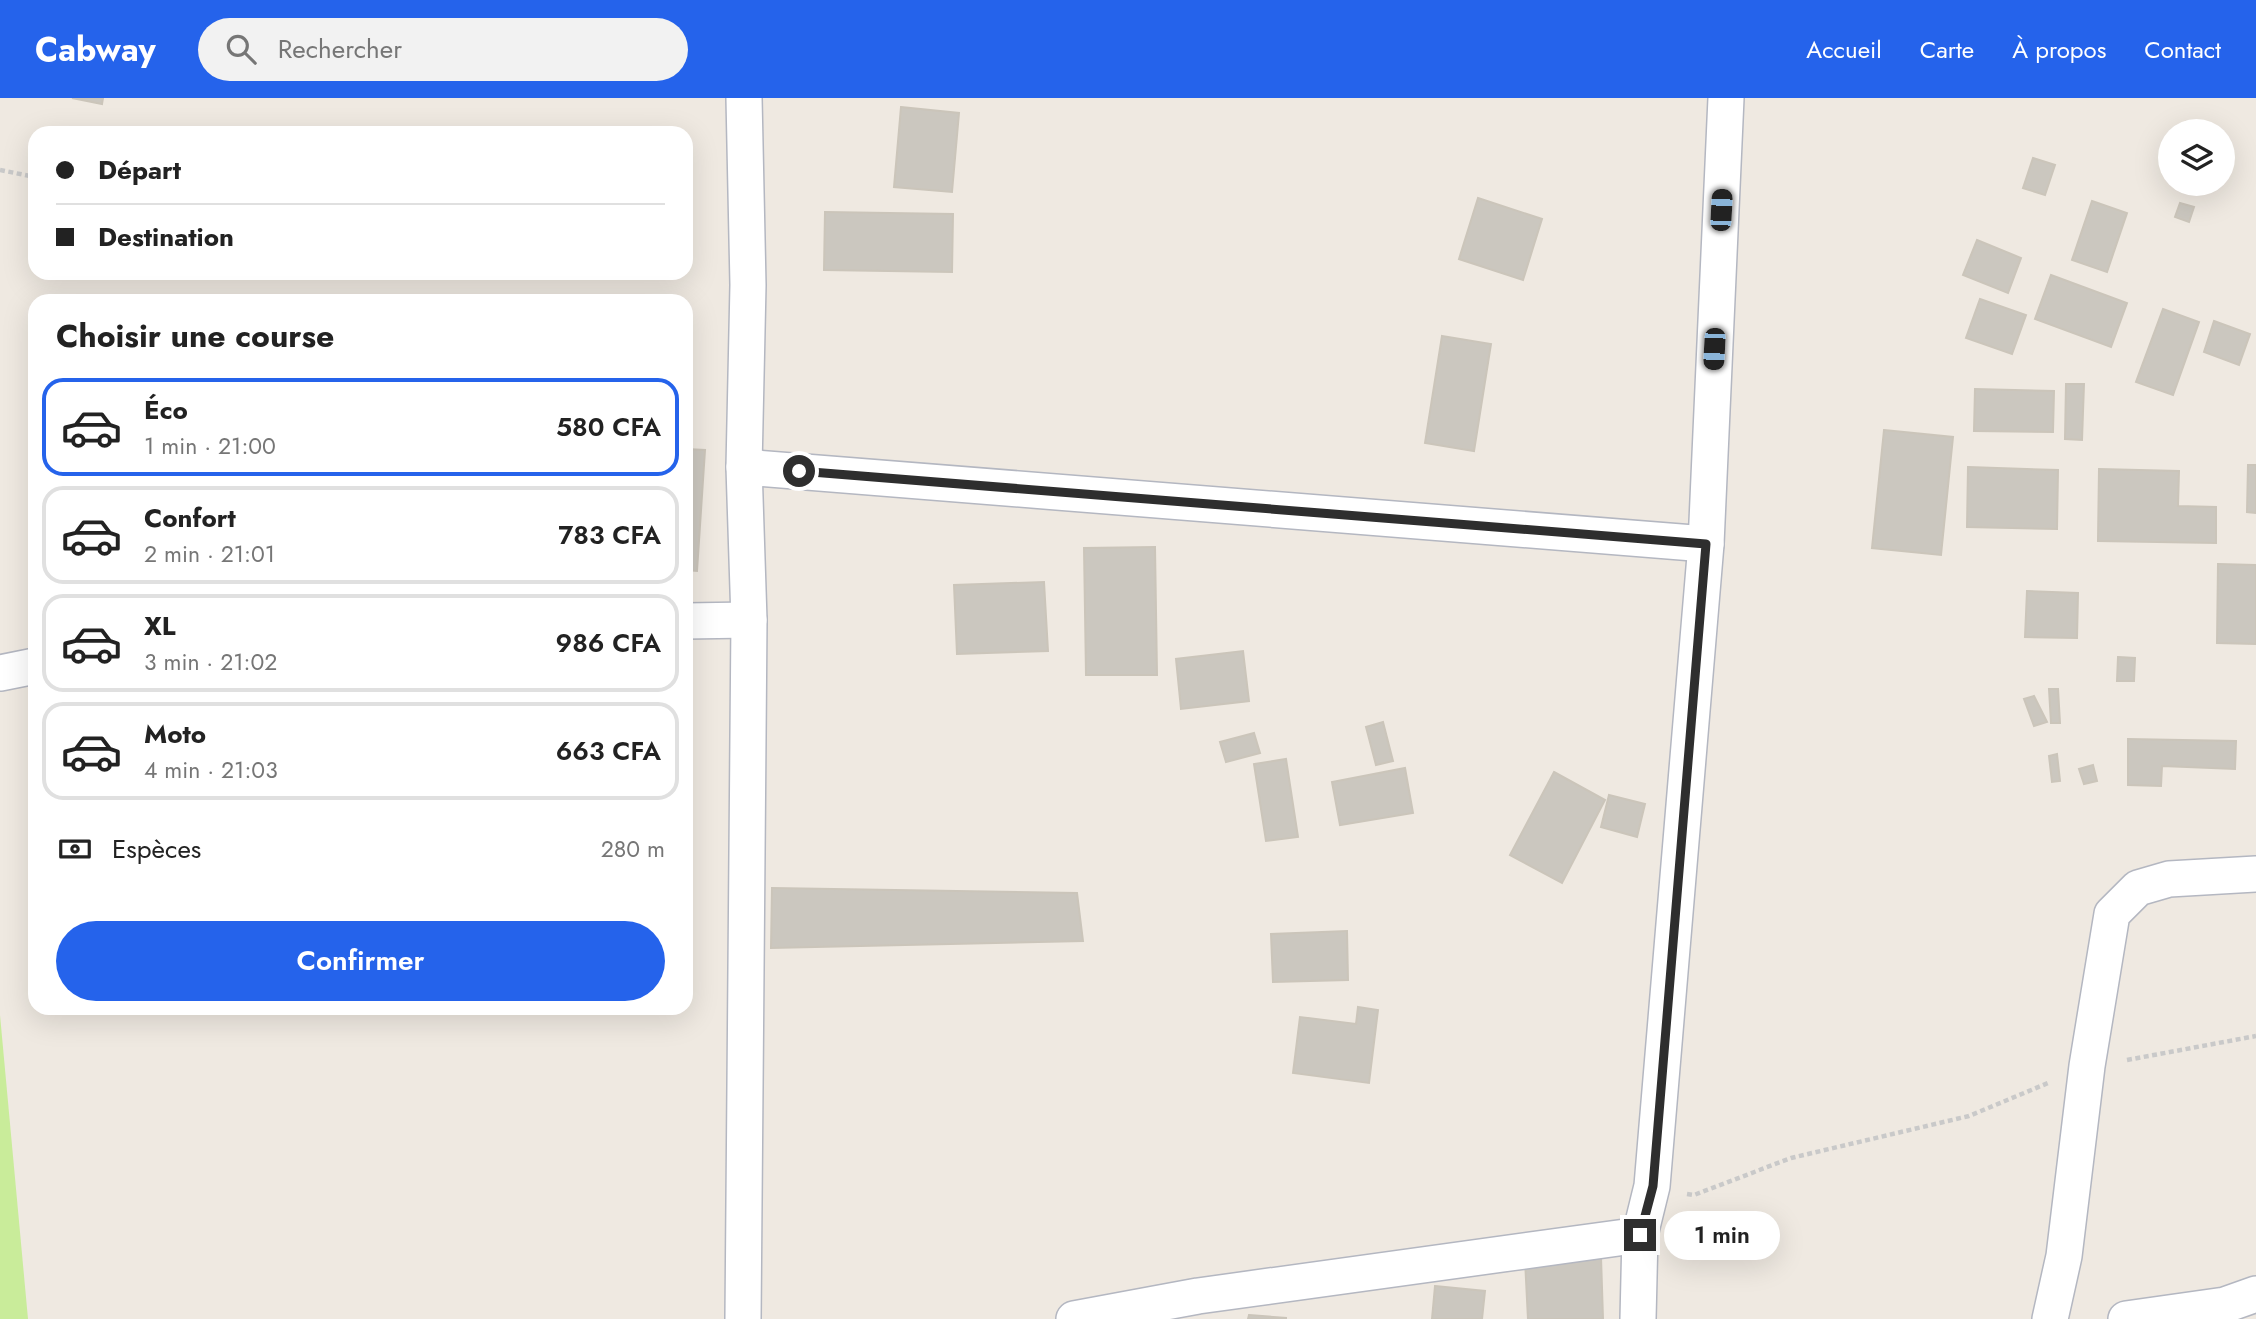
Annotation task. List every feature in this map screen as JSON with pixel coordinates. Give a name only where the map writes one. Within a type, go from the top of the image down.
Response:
[{"type":"street","points":[[743,1319],[749,620],[744,467],[748,285],[744,98]]},
{"type":"street","points":[[1638,1319],[1640,1235],[1653,1186],[1706,544],[1726,98]]},
{"type":"street","points":[[744,467],[1706,544]]},
{"type":"street","points":[[693,621],[749,620]]},
{"type":"street","points":[[0,673],[28,667]]},
{"type":"street","points":[[2050,1319],[2064,1256],[2087,1066],[2112,914],[2138,888],[2159,882],[2256,874]]},
{"type":"street","points":[[1073,1319],[1198,1296],[1640,1235]]},
{"type":"street","points":[[2126,1319],[2225,1305],[2256,1294]]},
{"type":"path","points":[[0,170],[28,176]]},
{"type":"path","points":[[1653,1186],[1695,1195],[1791,1158],[1969,1116],[2087,1066],[2256,1036]]},
{"type":"green space","points":[[0,1015],[28,1319],[0,1319]]},
{"type":"building","points":[[72,98],[103,98],[102,104]]},
{"type":"building","points":[[901,107],[959,113],[952,192],[894,187]]},
{"type":"building","points":[[2033,158],[2055,165],[2045,195],[2023,188]]},
{"type":"building","points":[[1478,198],[1542,219],[1523,280],[1459,259]]},
{"type":"building","points":[[2092,201],[2127,213],[2107,272],[2072,260]]},
{"type":"building","points":[[2180,203],[2194,207],[2189,222],[2175,217]]},
{"type":"building","points":[[825,212],[953,214],[952,272],[824,270]]},
{"type":"building","points":[[1977,240],[2021,258],[2008,293],[1963,275]]},
{"type":"building","points":[[2051,275],[2127,303],[2111,347],[2035,319]]},
{"type":"building","points":[[1980,299],[2026,315],[2012,354],[1966,338]]},
{"type":"building","points":[[2163,309],[2199,322],[2173,395],[2136,382]]},
{"type":"building","points":[[2214,321],[2250,334],[2239,365],[2204,352]]},
{"type":"building","points":[[1442,336],[1491,344],[1474,451],[1425,443]]},
{"type":"building","points":[[2066,384],[2084,384],[2082,440],[2065,439]]},
{"type":"building","points":[[1975,389],[2054,391],[2053,432],[1974,431]]},
{"type":"building","points":[[1884,430],[1953,437],[1941,555],[1872,548]]},
{"type":"building","points":[[693,449],[705,450],[697,571],[693,571]]},
{"type":"building","points":[[2248,465],[2256,465],[2256,513],[2247,512]]},
{"type":"building","points":[[1968,467],[2058,470],[2057,529],[1967,527]]},
{"type":"building","points":[[2099,469],[2179,471],[2178,506],[2216,507],[2216,543],[2098,541]]},
{"type":"building","points":[[1155,547],[1157,675],[1086,675],[1084,548]]},
{"type":"building","points":[[2218,564],[2256,565],[2256,644],[2217,643]]},
{"type":"building","points":[[1044,582],[1048,651],[957,654],[954,585]]},
{"type":"building","points":[[2027,591],[2078,593],[2077,638],[2025,637]]},
{"type":"building","points":[[1243,651],[1249,701],[1181,709],[1176,659]]},
{"type":"building","points":[[2118,657],[2135,658],[2134,681],[2117,681]]},
{"type":"building","points":[[2049,689],[2058,689],[2060,723],[2051,723]]},
{"type":"building","points":[[2034,696],[2047,722],[2034,726],[2024,699]]},
{"type":"building","points":[[1383,722],[1393,761],[1376,765],[1366,727]]},
{"type":"building","points":[[1254,733],[1260,753],[1226,762],[1220,742]]},
{"type":"building","points":[[2128,739],[2236,741],[2235,769],[2162,766],[2161,786],[2128,785]]},
{"type":"building","points":[[2057,754],[2060,781],[2052,782],[2049,756]]},
{"type":"building","points":[[1286,759],[1298,837],[1266,841],[1254,764]]},
{"type":"building","points":[[2093,765],[2097,781],[2084,784],[2079,769]]},
{"type":"building","points":[[1405,768],[1413,813],[1340,825],[1332,782]]},
{"type":"building","points":[[1554,772],[1605,800],[1562,883],[1510,855]]},
{"type":"building","points":[[1609,795],[1645,804],[1637,837],[1601,827]]},
{"type":"building","points":[[772,888],[1077,893],[1083,941],[771,948]]},
{"type":"building","points":[[1347,931],[1348,980],[1273,982],[1271,934]]},
{"type":"building","points":[[1358,1007],[1378,1010],[1369,1083],[1293,1073],[1300,1017],[1356,1024]]},
{"type":"building","points":[[1601,1257],[1603,1319],[1528,1319],[1525,1260]]},
{"type":"building","points":[[1435,1286],[1485,1291],[1482,1319],[1432,1319]]},
{"type":"building","points":[[1249,1315],[1286,1318],[1286,1319],[1248,1319]]},
{"type":"route","points":[[799,471],[1706,544],[1653,1186],[1640,1235]]}]
